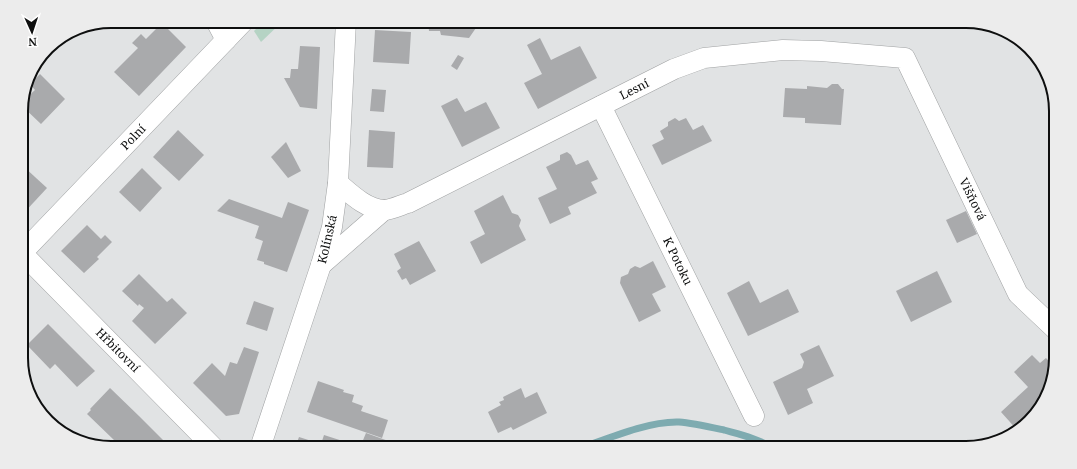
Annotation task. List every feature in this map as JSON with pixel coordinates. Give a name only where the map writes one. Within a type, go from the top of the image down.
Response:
[{"type":"street","points":[[220,28],[226,40]]},
{"type":"street","name":"Polní","points":[[28,247],[237,28]]},
{"type":"street","name":"Kolínská","points":[[262,441],[321,266],[332,226],[338,183],[346,28]]},
{"type":"street","name":"Lesní","points":[[321,266],[384,210],[408,203],[674,69],[704,58],[783,50],[821,51],[905,58]]},
{"type":"street","name":"Višňová","points":[[905,58],[1018,294],[1049,323]]},
{"type":"street","name":"K Potoku","points":[[601,106],[754,416]]},
{"type":"street","points":[[338,183],[353,196],[367,205],[384,210]]},
{"type":"street","name":"Hřbitovní","points":[[28,259],[207,441]]},
{"type":"green space","points":[[257,28],[276,28],[261,42],[254,31]]},
{"type":"building","points":[[157,28],[167,28],[186,47],[139,96],[114,72],[138,48],[132,43],[141,34],[146,39]]},
{"type":"building","points":[[429,28],[476,28],[469,38],[441,35],[440,31],[429,31]]},
{"type":"building","points":[[375,30],[411,32],[409,64],[373,62]]},
{"type":"building","points":[[540,38],[551,60],[580,46],[597,78],[538,109],[524,83],[542,74],[527,45]]},
{"type":"building","points":[[300,46],[320,47],[317,109],[300,107],[284,78],[290,78],[291,69],[298,69]]},
{"type":"building","points":[[458,55],[464,58],[457,70],[451,66]]},
{"type":"building","points":[[40,74],[65,99],[41,124],[28,112],[30,95],[35,90],[32,86],[34,80]]},
{"type":"building","points":[[832,84],[838,84],[842,89],[844,89],[841,125],[805,123],[805,118],[783,117],[785,88],[807,89],[807,86],[827,88]]},
{"type":"building","points":[[372,89],[386,90],[384,112],[370,111]]},
{"type":"building","points":[[457,98],[465,112],[486,102],[500,128],[462,147],[441,106]]},
{"type":"building","points":[[675,118],[679,121],[686,118],[693,130],[703,125],[712,141],[662,165],[652,145],[664,139],[660,131],[668,126],[668,122]]},
{"type":"building","points":[[178,130],[204,155],[179,181],[153,157]]},
{"type":"building","points":[[369,130],[395,132],[393,168],[367,167]]},
{"type":"building","points":[[286,142],[301,171],[288,178],[271,157]]},
{"type":"building","points":[[567,152],[571,155],[576,165],[588,160],[598,179],[591,182],[597,193],[568,207],[571,214],[550,224],[538,198],[557,189],[546,167],[560,160],[560,155]]},
{"type":"building","points":[[142,168],[162,188],[140,212],[119,192]]},
{"type":"building","points":[[28,171],[47,188],[28,208]]},
{"type":"building","points":[[503,195],[512,213],[518,215],[521,220],[519,226],[526,240],[481,264],[470,242],[485,234],[474,211]]},
{"type":"building","points":[[229,199],[282,218],[288,202],[309,210],[287,272],[257,260],[263,241],[255,238],[259,226],[217,211]]},
{"type":"building","points":[[966,211],[977,234],[957,243],[946,220]]},
{"type":"building","points":[[87,225],[101,239],[105,235],[112,242],[97,257],[99,259],[84,273],[61,251]]},
{"type":"building","points":[[419,241],[436,271],[410,285],[406,278],[402,280],[397,271],[401,268],[394,254]]},
{"type":"building","points":[[653,261],[666,287],[652,294],[661,311],[639,322],[620,283],[621,277],[628,274],[630,269],[635,266],[640,268]]},
{"type":"building","points":[[937,271],[952,302],[911,322],[896,291]]},
{"type":"building","points":[[139,274],[167,302],[172,298],[187,313],[155,344],[132,321],[144,308],[139,304],[138,306],[122,291]]},
{"type":"building","points":[[749,281],[760,303],[788,289],[799,312],[748,336],[727,293]]},
{"type":"building","points":[[254,301],[274,308],[267,331],[246,324]]},
{"type":"building","points":[[48,324],[95,371],[77,387],[55,364],[50,369],[28,346],[28,344]]},
{"type":"building","points":[[819,345],[834,376],[807,389],[813,403],[788,415],[773,382],[802,368],[804,362],[800,354]]},
{"type":"building","points":[[244,347],[259,352],[239,414],[226,416],[193,383],[212,363],[225,376],[230,362],[237,364]]},
{"type":"building","points":[[1032,355],[1040,363],[1046,358],[1049,361],[1046,380],[1038,400],[1025,417],[1014,426],[1001,412],[1028,387],[1014,372]]},
{"type":"building","points":[[318,381],[354,395],[352,402],[363,406],[361,411],[388,420],[382,438],[307,412]]},
{"type":"building","points":[[110,388],[164,441],[113,441],[114,440],[87,414],[91,410],[90,409]]},
{"type":"building","points":[[521,388],[525,398],[537,392],[547,413],[513,430],[511,427],[498,433],[488,412],[501,405],[499,402],[504,400],[503,397]]},
{"type":"building","points":[[366,433],[388,441],[363,441]]},
{"type":"building","points":[[324,435],[343,441],[322,441]]},
{"type":"building","points":[[299,437],[312,441],[298,441]]},
{"type":"waterway","points":[[600,441],[642,427],[667,422],[690,423],[707,426],[759,441]]}]
